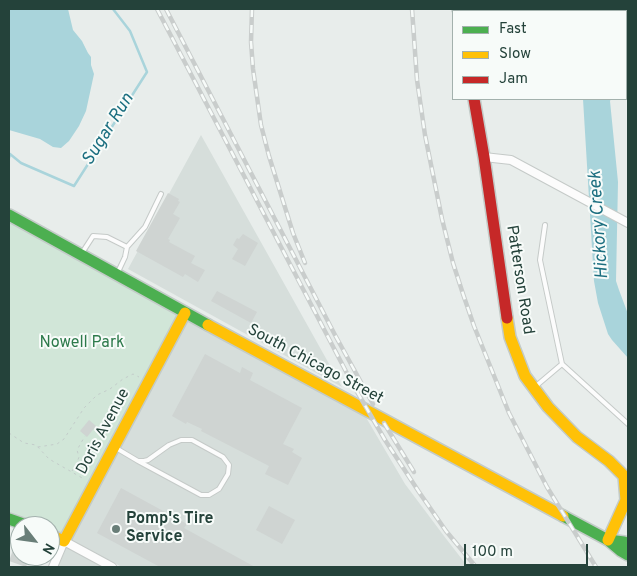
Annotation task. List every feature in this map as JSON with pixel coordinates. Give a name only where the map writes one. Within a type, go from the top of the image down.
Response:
[{"type":"main road","name":"Patterson Road","points":[[474,100],[510,337],[525,376],[548,407],[577,437],[609,461],[624,476],[626,500],[608,540]]},
{"type":"main road","name":"South Chicago Street","points":[[9,215],[185,313],[608,540],[628,555]]},
{"type":"main road","name":"Doris Avenue","points":[[64,541],[185,313]]},
{"type":"main road","points":[[60,539],[64,541]]},
{"type":"main road","name":"South Chicago Street","points":[[608,540],[628,544]]},
{"type":"street","points":[[484,157],[511,160],[624,221]]},
{"type":"street","points":[[64,541],[112,567]]},
{"type":"street","name":"Doris Avenue","points":[[53,567],[64,541]]},
{"type":"lane","points":[[627,62],[628,74]]},
{"type":"lane","points":[[117,275],[125,257],[127,246],[145,226],[161,194]]},
{"type":"lane","points":[[545,225],[540,260],[562,364],[628,424]]},
{"type":"lane","points":[[81,255],[93,236],[107,237],[127,246]]},
{"type":"lane","points":[[534,388],[562,364]]},
{"type":"lane","points":[[114,447],[138,461],[200,495],[209,495],[219,489],[228,474],[229,465],[223,457],[192,440],[181,440],[169,445],[144,462],[138,461]]},
{"type":"path","points":[[38,447],[57,444],[64,439],[84,408],[97,395],[110,389],[123,379],[133,374],[149,381]]},
{"type":"path","points":[[9,433],[24,443],[36,445],[50,459],[93,486]]},
{"type":"path","points":[[72,472],[79,456],[77,450],[86,436]]},
{"type":"shaded area","points":[[201,135],[342,387],[128,269]]},
{"type":"shaded area","points":[[187,319],[364,414],[405,484],[468,567],[122,567],[71,540]]},
{"type":"shaded area","points":[[65,545],[106,567],[54,567],[60,566],[60,555]]},
{"type":"green space","name":"Nowell Park","points":[[9,220],[180,315],[60,539],[60,516],[10,516],[9,524]]},
{"type":"water","points":[[9,9],[68,9],[73,30],[91,57],[94,74],[86,111],[69,141],[61,148],[53,147],[40,139],[9,130]]},
{"type":"water","name":"Hickory Creek","points":[[583,100],[610,100],[618,182],[616,281],[628,314],[628,358],[608,334],[598,303],[594,281]]},
{"type":"building","points":[[168,193],[179,199],[178,201],[180,202],[173,214],[180,218],[168,239],[170,240],[169,242],[195,256],[191,263],[205,270],[198,282],[185,274],[183,277],[136,251]]},
{"type":"building","points":[[243,234],[258,243],[245,266],[232,259],[238,249],[233,245],[237,238],[239,239]]},
{"type":"building","points":[[217,291],[257,312],[251,323],[211,301]]},
{"type":"building","points":[[205,354],[240,373],[242,367],[253,373],[250,380],[302,408],[283,444],[294,449],[292,452],[302,458],[288,485],[265,474],[269,466],[201,431],[202,429],[187,422],[186,424],[172,416]]},
{"type":"building","points":[[89,420],[96,426],[87,437],[80,431]]},
{"type":"building","points":[[121,488],[187,524],[184,528],[255,567],[160,567],[97,533]]},
{"type":"building","points":[[269,506],[295,520],[282,544],[256,530]]},
{"type":"waterway","name":"Sugar Run","points":[[9,158],[10,154],[21,163],[74,186],[147,72],[130,31],[113,9]]},
{"type":"railway","points":[[157,9],[352,383],[385,440],[419,492],[446,531],[476,567]]},
{"type":"railway","points":[[166,9],[335,335],[373,404]]},
{"type":"railway","points":[[252,9],[251,42],[253,69],[261,125],[293,233],[305,263]]},
{"type":"railway","points":[[412,9],[417,80],[425,135],[442,219],[463,294],[509,413],[547,487],[596,567]]},
{"type":"railway","points":[[384,423],[414,472]]},
{"type":"traffic: fast","points":[[9,215],[208,325]]},
{"type":"traffic: fast","points":[[563,516],[608,540],[628,555]]},
{"type":"traffic: fast","points":[[608,540],[628,544]]},
{"type":"traffic: slow","points":[[60,539],[64,541],[185,313]]},
{"type":"traffic: slow","points":[[507,318],[510,337],[525,376],[548,407],[577,437],[609,461],[624,476],[626,500],[608,540]]},
{"type":"traffic: slow","points":[[208,325],[563,516]]},
{"type":"traffic: jam","points":[[474,100],[507,318]]},
{"type":"place","name":"Pomp's Tire Service","points":[[116,529]]}]
